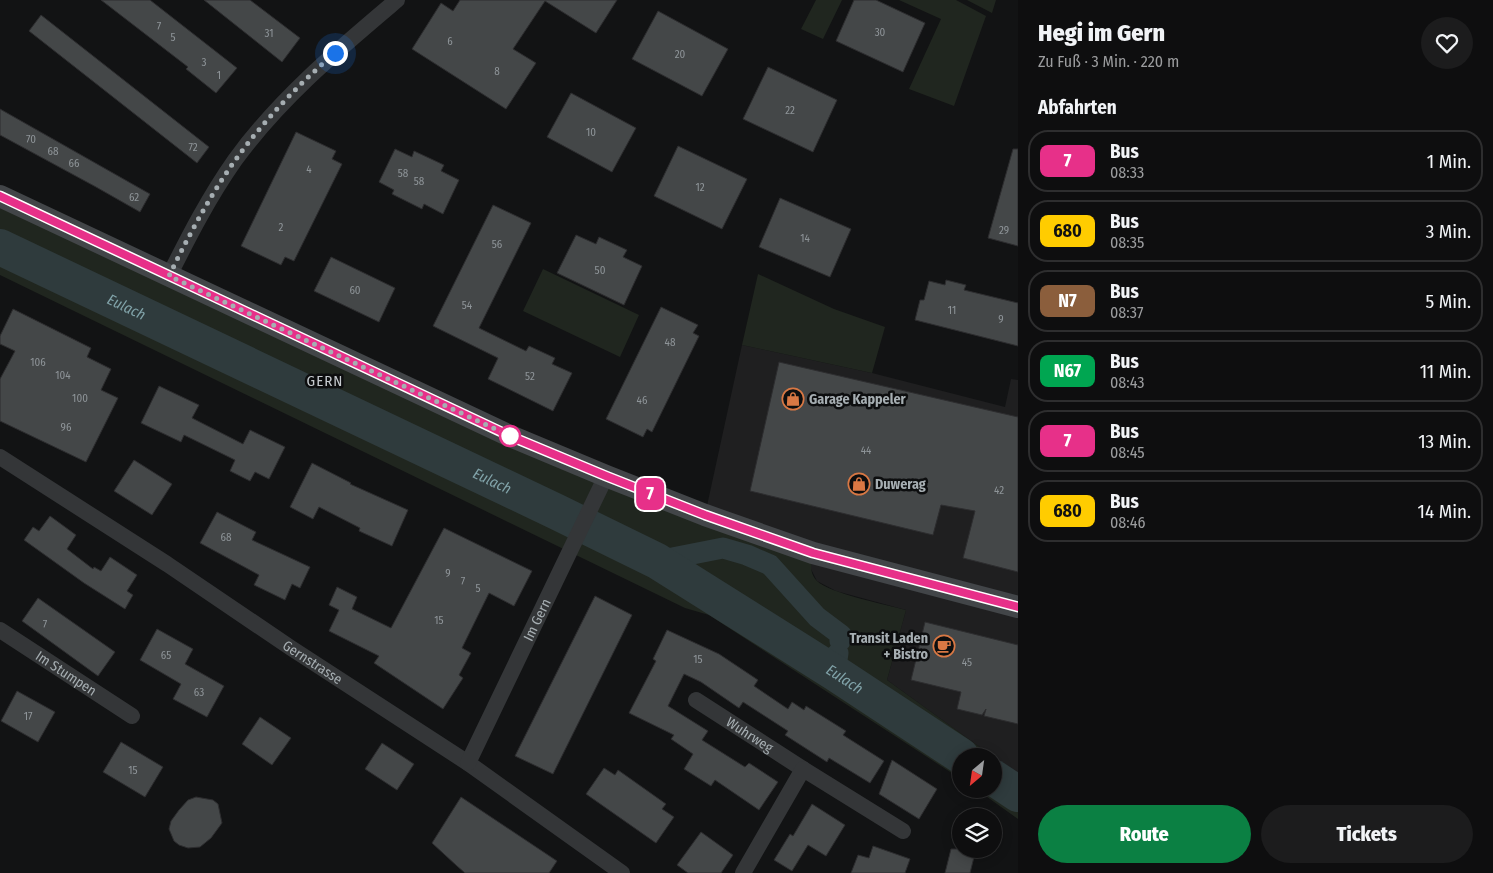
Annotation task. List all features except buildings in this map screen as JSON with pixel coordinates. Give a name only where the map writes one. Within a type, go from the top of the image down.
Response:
[{"type":"main road","points":[[0,196],[510,436],[606,476],[705,515],[813,553],[1018,607]]},
{"type":"street","points":[[169,276],[212,195],[257,132],[314,72],[397,0]]},
{"type":"street","name":"Gernstrasse","points":[[0,457],[167,564],[468,763],[622,873]]},
{"type":"street","name":"Im Gern","points":[[468,763],[606,476]]},
{"type":"street","name":"Im Stumpen","points":[[0,630],[132,716]]},
{"type":"street","name":"Wuhrweg","points":[[696,700],[802,769],[903,831]]},
{"type":"street","points":[[743,873],[802,769]]},
{"type":"shaded area","points":[[816,0],[842,0],[823,39],[801,29]]},
{"type":"shaded area","points":[[899,0],[956,0],[986,16],[954,106],[909,89],[941,19]]},
{"type":"shaded area","points":[[967,0],[996,0],[992,13]]},
{"type":"shaded area","points":[[0,196],[390,379],[813,553],[811,564],[813,575],[823,585],[845,594],[906,610],[887,680],[981,748],[952,748],[952,773],[709,615],[685,608],[0,275]]},
{"type":"shaded area","points":[[543,269],[639,315],[620,357],[523,311]]},
{"type":"shaded area","points":[[758,274],[834,309],[885,327],[872,373],[742,345]]},
{"type":"shaded area","points":[[742,345],[872,373],[1005,407],[1011,379],[1018,380],[1018,775],[1002,763],[1002,748],[981,748],[887,680],[906,610],[836,591],[817,581],[810,567],[813,553],[705,515]]},
{"type":"shaded area","points":[[1002,763],[1018,775],[1018,819],[989,798],[1002,798]]},
{"type":"waterway","name":"Eulach","points":[[0,247],[657,561],[835,673],[952,750]]},
{"type":"waterway","points":[[657,561],[723,548],[747,555],[770,565],[817,617],[841,635],[840,641]]},
{"type":"waterway","points":[[835,673],[838,653]]},
{"type":"waterway","name":"Eulach","points":[[1002,783],[1018,794]]},
{"type":"bus line","name":"7","points":[[0,196],[510,436],[571,462],[705,515],[813,553],[1018,607]]},
{"type":"place","name":"Garage Kappeler","points":[[793,399]]},
{"type":"place","name":"Duwerag","points":[[859,484]]},
{"type":"place","name":"Transit Laden + Bistro","points":[[944,646]]},
{"type":"district","name":"GERN","points":[[325,381]]},
{"type":"route","points":[[335,53],[293,92],[257,132],[236,160],[212,195],[169,276],[510,436]]}]
